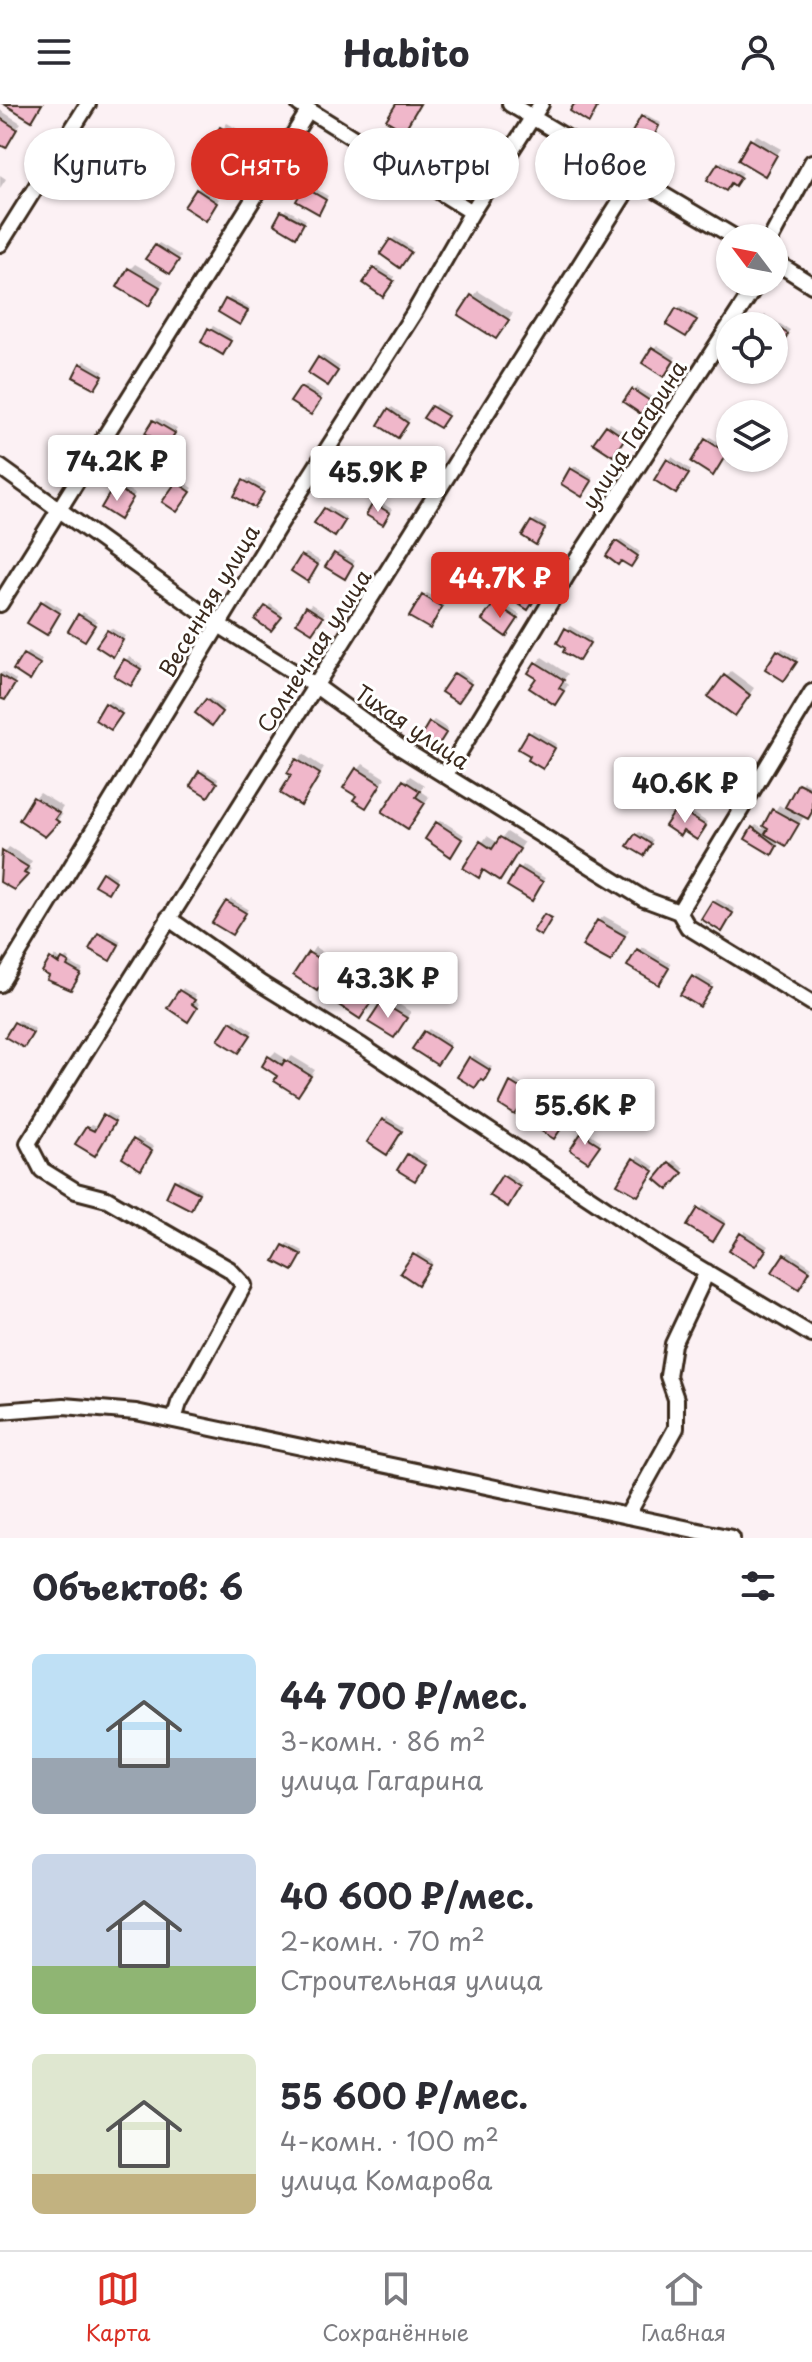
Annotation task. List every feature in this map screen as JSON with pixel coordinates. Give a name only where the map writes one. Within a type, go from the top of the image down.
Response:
[{"type":"street","points":[[0,244],[88,104]]},
{"type":"street","points":[[510,104],[550,128]]},
{"type":"street","name":"Весенняя улица","points":[[0,984],[281,522],[414,313],[472,212],[541,104]]},
{"type":"street","points":[[0,604],[304,107],[472,212]]},
{"type":"street","points":[[779,224],[812,162]]},
{"type":"street","name":"Солнечная улица","points":[[174,1420],[179,1403],[244,1285],[229,1269],[107,1199],[76,1191],[42,1170],[28,1143],[621,200]]},
{"type":"street","points":[[670,200],[716,226]]},
{"type":"street","points":[[788,270],[812,285]]},
{"type":"street","name":"улица Гагарина","points":[[446,774],[567,575],[749,296]]},
{"type":"street","name":"Тихая улица","points":[[0,467],[219,625],[316,686],[370,727],[644,899],[679,912],[688,927],[812,1003]]},
{"type":"street","points":[[679,912],[812,692]]},
{"type":"street","points":[[168,918],[260,983],[362,1046],[664,1247],[812,1335]]},
{"type":"street","points":[[627,1516],[676,1428],[676,1399],[668,1376],[673,1344],[707,1272]]},
{"type":"street","points":[[0,1411],[64,1406],[136,1412],[732,1538]]},
{"type":"building","points":[[4,104],[42,104],[32,121]]},
{"type":"building","points":[[396,104],[420,104],[406,128],[399,128],[386,120]]},
{"type":"building","points":[[574,104],[590,104],[597,108],[589,123],[570,111]]},
{"type":"building","points":[[641,116],[659,126],[658,128],[634,128]]},
{"type":"building","points":[[0,118],[17,129],[6,148],[0,145]]},
{"type":"building","points":[[750,139],[777,155],[765,176],[738,160]]},
{"type":"building","points":[[718,163],[741,177],[735,186],[731,183],[726,191],[707,180]]},
{"type":"building","points":[[191,196],[191,200],[212,200],[217,203],[206,221],[184,207]]},
{"type":"building","points":[[297,200],[326,200],[319,214]]},
{"type":"building","points":[[281,211],[304,223],[296,237],[274,224]]},
{"type":"building","points":[[390,239],[411,252],[400,268],[380,254]]},
{"type":"building","points":[[155,245],[179,260],[170,274],[145,259]]},
{"type":"building","points":[[128,268],[160,287],[149,306],[117,287]]},
{"type":"building","points":[[373,268],[394,281],[383,297],[363,283]]},
{"type":"building","points":[[471,295],[509,320],[496,339],[458,315]]},
{"type":"building","points":[[225,299],[248,311],[240,325],[218,312]]},
{"type":"building","points":[[676,308],[697,320],[686,337],[666,325]]},
{"type":"building","points":[[208,328],[231,341],[223,355],[201,342]]},
{"type":"building","points":[[652,347],[674,361],[664,377],[642,363]]},
{"type":"building","points":[[318,357],[338,371],[328,386],[308,373]]},
{"type":"building","points":[[80,363],[103,376],[95,389],[73,377]]},
{"type":"building","points":[[300,387],[321,400],[311,415],[290,402]]},
{"type":"building","points":[[632,389],[650,401],[641,414],[623,402]]},
{"type":"building","points":[[431,406],[448,416],[440,428],[423,418]]},
{"type":"building","points":[[388,409],[408,423],[398,438],[378,425]]},
{"type":"building","points":[[153,420],[175,433],[167,446],[145,433]]},
{"type":"building","points":[[606,425],[625,438],[613,456],[593,443]]},
{"type":"building","points":[[705,439],[716,446],[716,471],[713,476],[691,462]]},
{"type":"building","points":[[130,446],[153,458],[145,472],[122,459]]},
{"type":"building","points":[[402,453],[419,463],[411,475],[394,465]]},
{"type":"building","points":[[356,458],[377,472],[367,487],[346,474]]},
{"type":"building","points":[[667,459],[689,474],[676,494],[654,480]]},
{"type":"building","points":[[570,468],[592,481],[582,497],[561,484]]},
{"type":"building","points":[[243,480],[264,492],[255,508],[234,496]]},
{"type":"building","points":[[176,482],[191,492],[177,512],[162,502]]},
{"type":"building","points":[[114,486],[133,498],[120,520],[101,508]]},
{"type":"building","points":[[373,503],[390,513],[383,525],[366,515]]},
{"type":"building","points":[[324,508],[345,521],[335,537],[314,523]]},
{"type":"building","points":[[531,521],[545,529],[536,545],[522,536]]},
{"type":"building","points":[[616,541],[638,556],[631,567],[621,561],[618,565],[606,556]]},
{"type":"building","points":[[334,553],[353,565],[345,579],[325,567]]},
{"type":"building","points":[[301,555],[318,565],[308,582],[291,571]]},
{"type":"building","points":[[515,555],[532,567],[521,583],[504,571]]},
{"type":"building","points":[[510,583],[535,599],[528,610],[503,594]]},
{"type":"building","points":[[422,595],[442,607],[430,629],[409,617]]},
{"type":"building","points":[[41,601],[60,613],[47,635],[27,623]]},
{"type":"building","points":[[494,603],[518,619],[506,637],[482,620]]},
{"type":"building","points":[[265,606],[282,617],[271,631],[255,620]]},
{"type":"building","points":[[306,606],[323,617],[312,633],[296,623]]},
{"type":"building","points":[[78,614],[95,625],[85,641],[68,631]]},
{"type":"building","points":[[565,628],[590,643],[579,661],[563,652],[565,648],[557,643]]},
{"type":"building","points":[[107,630],[123,640],[113,657],[96,646]]},
{"type":"building","points":[[777,650],[797,662],[784,681],[765,669]]},
{"type":"building","points":[[23,654],[40,664],[30,681],[13,670]]},
{"type":"building","points":[[124,659],[141,669],[131,686],[114,676]]},
{"type":"building","points":[[535,662],[564,680],[559,688],[564,691],[555,705],[529,688],[536,678],[528,673]]},
{"type":"building","points":[[454,673],[471,684],[458,703],[441,692]]},
{"type":"building","points":[[0,675],[15,684],[5,700],[0,698]]},
{"type":"building","points":[[724,675],[750,695],[735,716],[708,697]]},
{"type":"building","points":[[206,699],[222,712],[212,726],[195,713]]},
{"type":"building","points":[[105,703],[122,714],[111,730],[95,720]]},
{"type":"building","points":[[429,722],[446,733],[436,749],[419,739]]},
{"type":"building","points":[[528,732],[555,748],[543,769],[518,749]]},
{"type":"building","points":[[296,759],[320,774],[301,806],[280,793]]},
{"type":"building","points":[[356,768],[381,784],[366,808],[353,800],[356,796],[343,788]]},
{"type":"building","points":[[199,771],[217,783],[208,797],[190,786]]},
{"type":"building","points":[[692,777],[716,791],[705,809],[681,795]]},
{"type":"building","points":[[403,780],[420,791],[416,797],[425,803],[408,829],[382,812]]},
{"type":"building","points":[[798,783],[812,790],[812,812],[808,819],[785,807]]},
{"type":"building","points":[[33,797],[59,813],[55,819],[59,822],[45,837],[19,820]]},
{"type":"building","points":[[677,808],[706,826],[697,840],[683,831],[680,836],[665,826]]},
{"type":"building","points":[[772,809],[799,824],[786,846],[765,834],[768,829],[763,826]]},
{"type":"building","points":[[436,822],[462,839],[451,857],[425,839]]},
{"type":"building","points":[[752,827],[777,846],[772,855],[745,839]]},
{"type":"building","points":[[635,834],[651,844],[644,856],[627,846]]},
{"type":"building","points":[[500,837],[520,849],[500,881],[483,870],[479,878],[463,868],[480,841],[492,849]]},
{"type":"building","points":[[2,851],[28,867],[24,873],[28,875],[14,890],[0,882]]},
{"type":"building","points":[[518,867],[543,882],[532,901],[507,886]]},
{"type":"building","points":[[102,872],[115,881],[108,893],[94,885]]},
{"type":"building","points":[[226,901],[246,913],[232,935],[212,923]]},
{"type":"building","points":[[712,901],[733,913],[722,932],[701,919]]},
{"type":"building","points":[[544,914],[552,918],[541,936],[533,931]]},
{"type":"building","points":[[597,920],[625,936],[611,962],[582,946]]},
{"type":"building","points":[[98,933],[119,945],[110,961],[89,949]]},
{"type":"building","points":[[637,949],[669,968],[659,985],[627,966]]},
{"type":"building","points":[[308,952],[332,967],[317,991],[293,975]]},
{"type":"building","points":[[50,958],[59,964],[62,959],[81,974],[71,990],[47,980],[49,976],[42,972]]},
{"type":"building","points":[[348,974],[377,993],[360,1019],[331,1000]]},
{"type":"building","points":[[692,976],[712,988],[700,1007],[680,995]]},
{"type":"building","points":[[179,990],[195,1000],[192,1004],[197,1008],[188,1022],[167,1008]]},
{"type":"building","points":[[381,1002],[407,1018],[394,1038],[368,1022]]},
{"type":"building","points":[[230,1021],[251,1035],[239,1053],[218,1040]]},
{"type":"building","points":[[14,1022],[33,1033],[24,1048],[5,1037]]},
{"type":"building","points":[[424,1031],[449,1047],[437,1065],[412,1049]]},
{"type":"building","points":[[268,1056],[282,1065],[285,1060],[311,1076],[298,1096],[274,1081],[277,1076],[262,1066]]},
{"type":"building","points":[[469,1057],[490,1070],[484,1081],[481,1079],[475,1088],[457,1077]]},
{"type":"building","points":[[510,1082],[529,1094],[515,1115],[499,1105]]},
{"type":"building","points":[[541,1107],[565,1123],[554,1139],[530,1124]]},
{"type":"building","points":[[103,1115],[115,1122],[95,1156],[75,1144],[86,1127],[94,1131]]},
{"type":"building","points":[[382,1119],[402,1131],[387,1155],[367,1142]]},
{"type":"building","points":[[581,1133],[600,1145],[588,1162],[570,1150]]},
{"type":"building","points":[[133,1139],[152,1151],[141,1170],[122,1158]]},
{"type":"building","points":[[407,1154],[425,1165],[415,1181],[397,1170]]},
{"type":"building","points":[[633,1158],[654,1171],[638,1196],[617,1184]]},
{"type":"building","points":[[669,1162],[683,1173],[668,1190],[655,1179]]},
{"type":"building","points":[[502,1175],[520,1187],[508,1207],[489,1195]]},
{"type":"building","points":[[174,1180],[199,1193],[191,1210],[166,1197]]},
{"type":"building","points":[[698,1208],[724,1224],[713,1242],[687,1226]]},
{"type":"building","points":[[740,1233],[766,1250],[755,1267],[729,1251]]},
{"type":"building","points":[[283,1245],[302,1255],[293,1271],[274,1261]]},
{"type":"building","points":[[413,1254],[431,1265],[418,1285],[400,1273]]},
{"type":"building","points":[[784,1254],[810,1271],[799,1289],[772,1272]]}]
